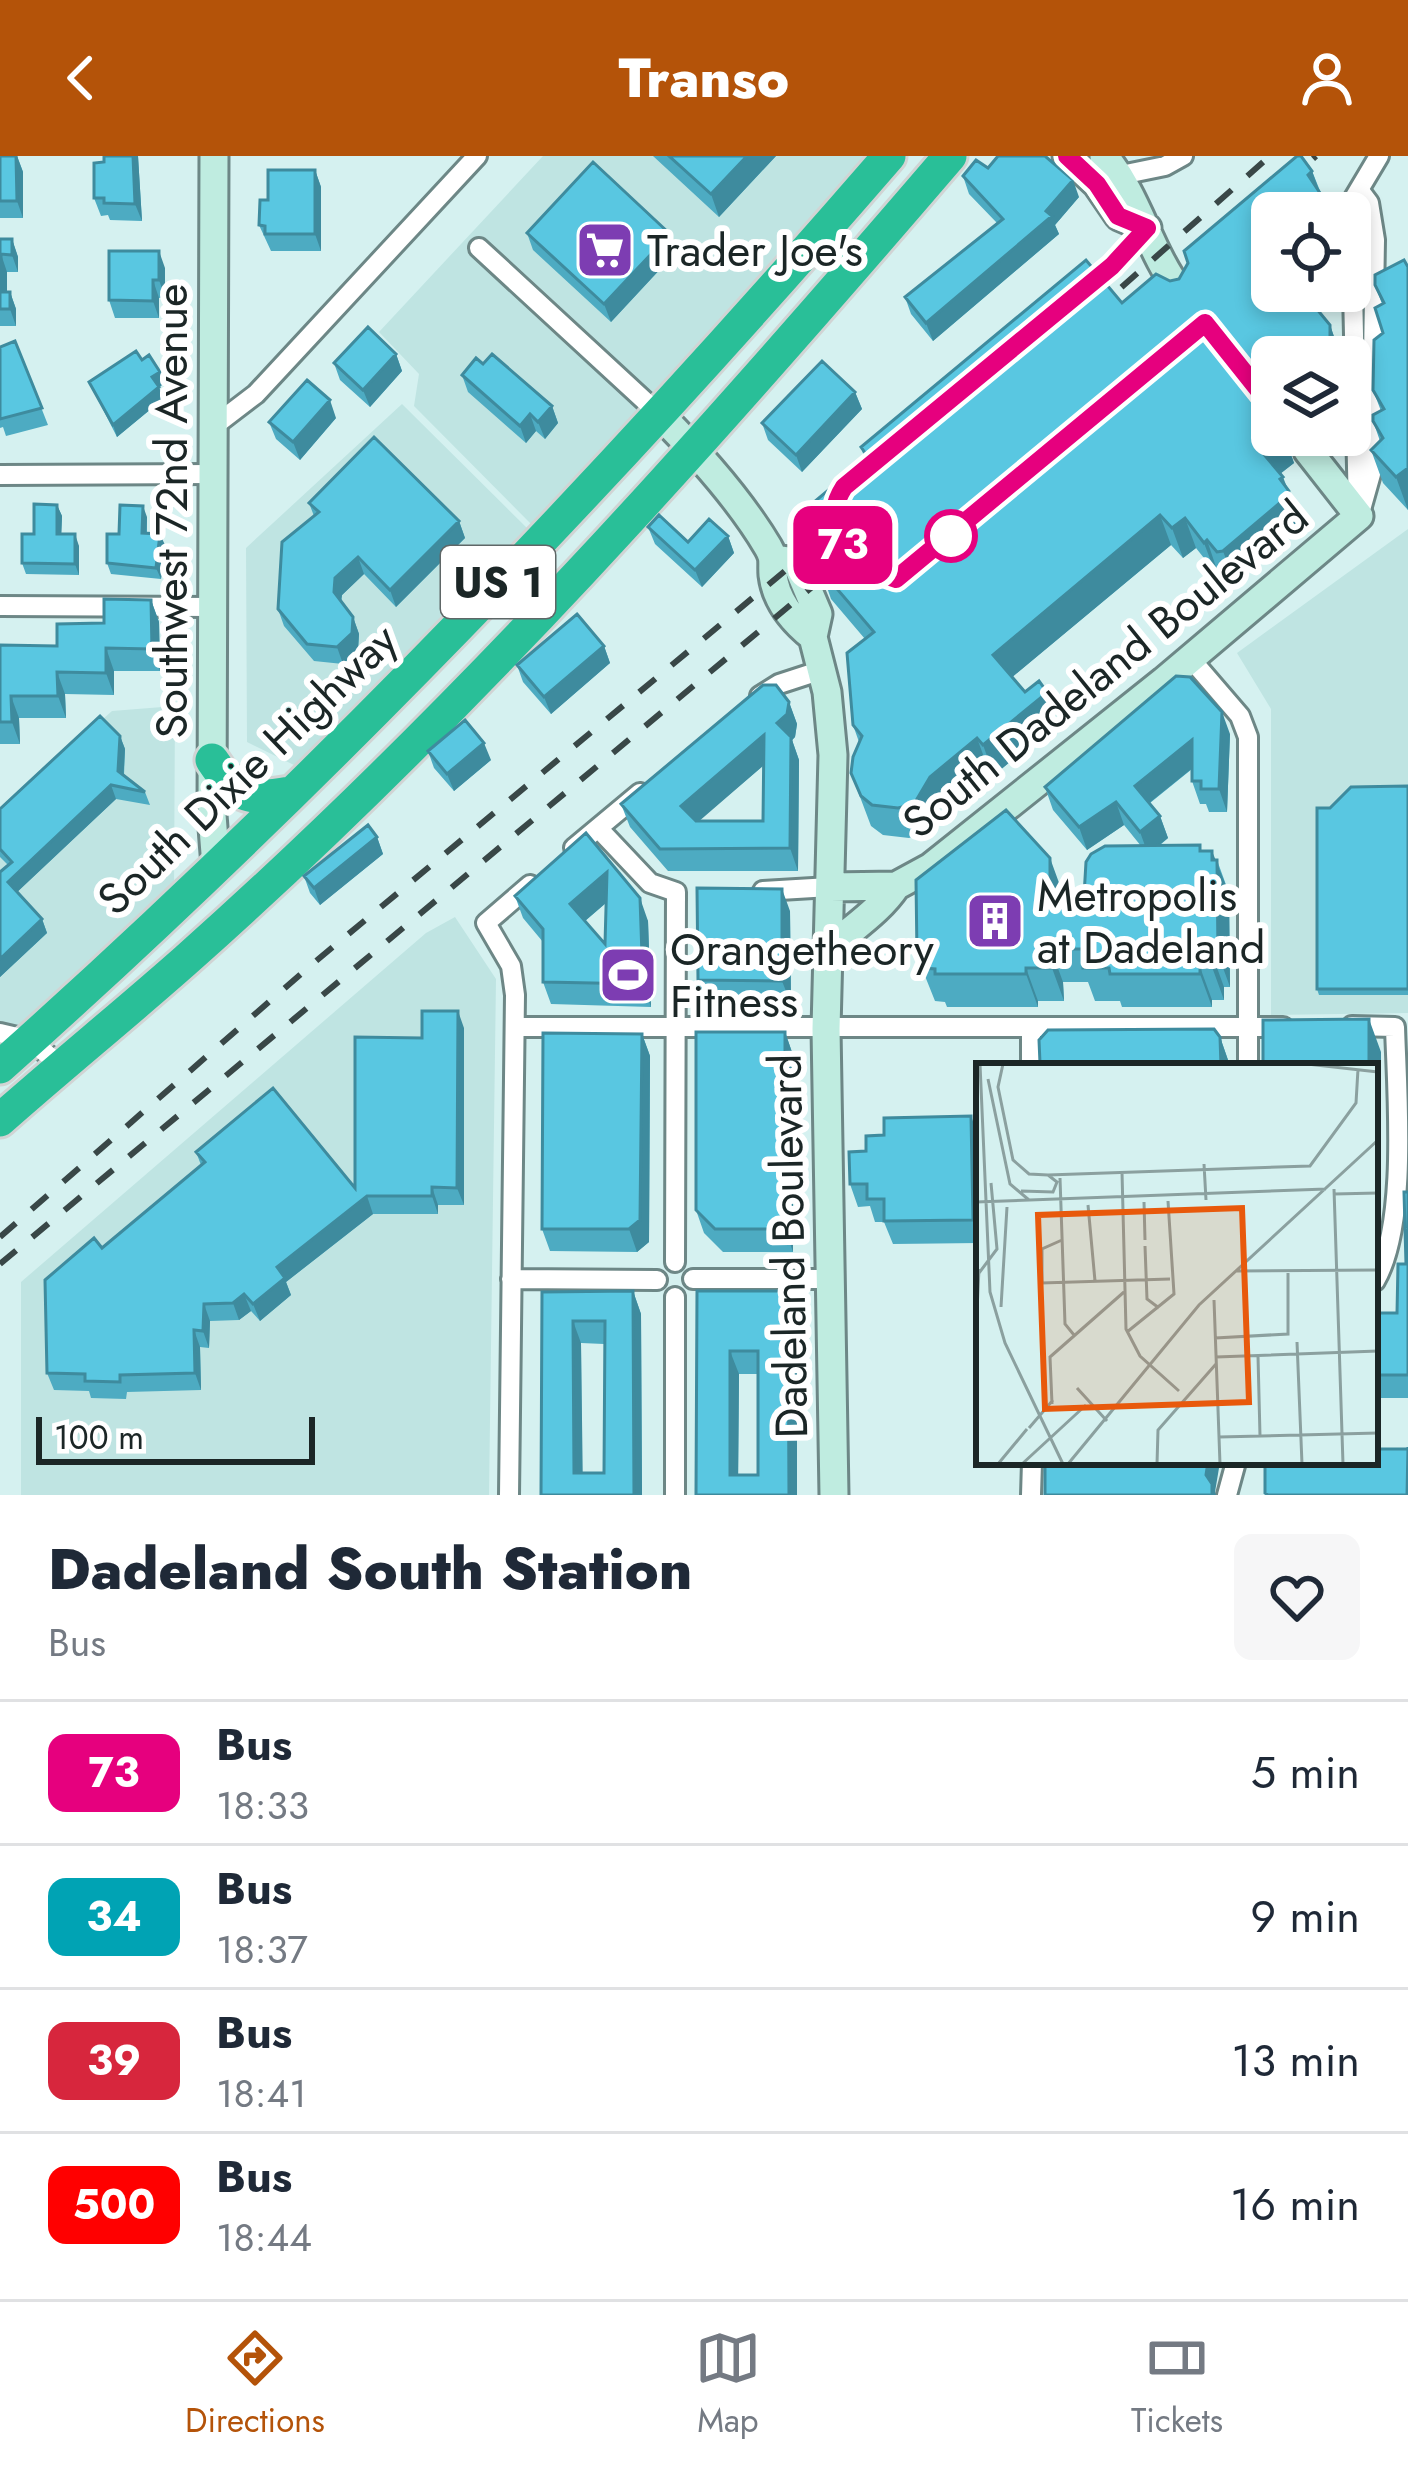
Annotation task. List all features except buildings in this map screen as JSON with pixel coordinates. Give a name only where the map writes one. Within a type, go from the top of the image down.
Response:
[{"type":"highway","name":"South Dixie Highway","points":[[0,1066],[15,1036],[215,866],[290,793],[659,414],[889,156]]},
{"type":"highway","name":"US 1","points":[[694,449],[950,156]]},
{"type":"highway","name":"South Dixie Highway","points":[[0,1120],[188,959],[448,708],[694,449]]},
{"type":"highway","points":[[212,760],[241,794],[256,798],[290,793]]},
{"type":"highway","points":[[243,906],[244,871],[258,823]]},
{"type":"highway","points":[[188,959],[209,916],[215,866]]},
{"type":"street","name":"Southwest 72nd Avenue","points":[[214,156],[215,866]]},
{"type":"street","points":[[214,426],[256,394],[477,156]]},
{"type":"street","points":[[1067,156],[1097,184],[1118,216],[1147,228]]},
{"type":"street","points":[[1180,292],[1159,261],[1113,166],[1165,166],[1183,156]]},
{"type":"street","name":"South Dadeland Boulevard","points":[[830,887],[896,886],[944,857],[1191,659],[1359,516],[1371,474],[1376,301],[1373,220],[1360,191],[1379,156]]},
{"type":"street","points":[[479,248],[659,414]]},
{"type":"street","points":[[1371,301],[1376,301]]},
{"type":"street","name":"South Dadeland Boulevard","points":[[1353,312],[1359,516]]},
{"type":"street","name":"Dadeland Boulevard","points":[[659,414],[746,513],[775,559],[773,576],[792,620],[813,637],[822,670],[833,744],[826,1029],[834,1495]]},
{"type":"street","points":[[1311,456],[1359,516]]},
{"type":"street","points":[[0,475],[213,475]]},
{"type":"street","points":[[0,606],[213,607]]},
{"type":"street","points":[[1191,659],[1240,716],[1247,737],[1248,1063]]},
{"type":"street","points":[[738,712],[779,684],[822,670]]},
{"type":"street","points":[[565,856],[652,783]]},
{"type":"street","points":[[598,827],[650,883],[685,892],[676,1028],[675,1262]]},
{"type":"street","points":[[509,1495],[515,1027],[512,966],[486,923],[548,870]]},
{"type":"street","points":[[826,952],[864,917],[880,909],[896,886]]},
{"type":"street","points":[[738,891],[830,887]]},
{"type":"street","points":[[515,1027],[1308,1027]]},
{"type":"street","points":[[1329,1027],[1395,1027],[1399,1195],[1390,1250],[1378,1275]]},
{"type":"street","points":[[1031,1029],[1031,1063]]},
{"type":"street","points":[[15,1036],[62,1066]]},
{"type":"street","points":[[675,1262],[689,1269],[693,1279],[686,1294],[675,1297],[661,1291],[657,1280],[664,1265],[675,1262]]},
{"type":"street","points":[[511,1279],[657,1280]]},
{"type":"street","points":[[693,1279],[829,1280]]},
{"type":"street","points":[[675,1297],[675,1495]]},
{"type":"street","points":[[1227,1495],[1238,1465]]},
{"type":"street","points":[[1239,1465],[1242,1495]]},
{"type":"shaded area","points":[[543,156],[868,156],[533,526],[414,406],[419,374],[379,332]]},
{"type":"shaded area","points":[[402,404],[528,529],[296,766],[247,742],[246,548]]},
{"type":"shaded area","points":[[1408,529],[1408,1013],[1271,1015],[1271,709],[1237,653]]},
{"type":"shaded area","points":[[175,706],[174,891],[0,1041],[0,810],[112,711]]},
{"type":"shaded area","points":[[455,917],[496,979],[489,1495],[21,1495],[21,1282],[426,933]]},
{"type":"railway","points":[[1090,315],[1270,156]]},
{"type":"railway","points":[[1282,187],[1316,156]]},
{"type":"railway","points":[[0,1237],[310,966],[833,531]]},
{"type":"railway","points":[[0,1264],[848,557]]},
{"type":"bus line","name":"73","points":[[1067,156],[1088,173],[1118,216],[1147,228],[1112,266],[844,487],[836,501],[834,521],[846,550],[860,564],[896,579],[1205,323],[1251,381]]},
{"type":"place","name":"Trader Joe's","points":[[605,250]]},
{"type":"place","name":"Metropolis at Dadeland","points":[[995,921]]},
{"type":"place","name":"Orangetheory Fitness","points":[[628,975]]}]
